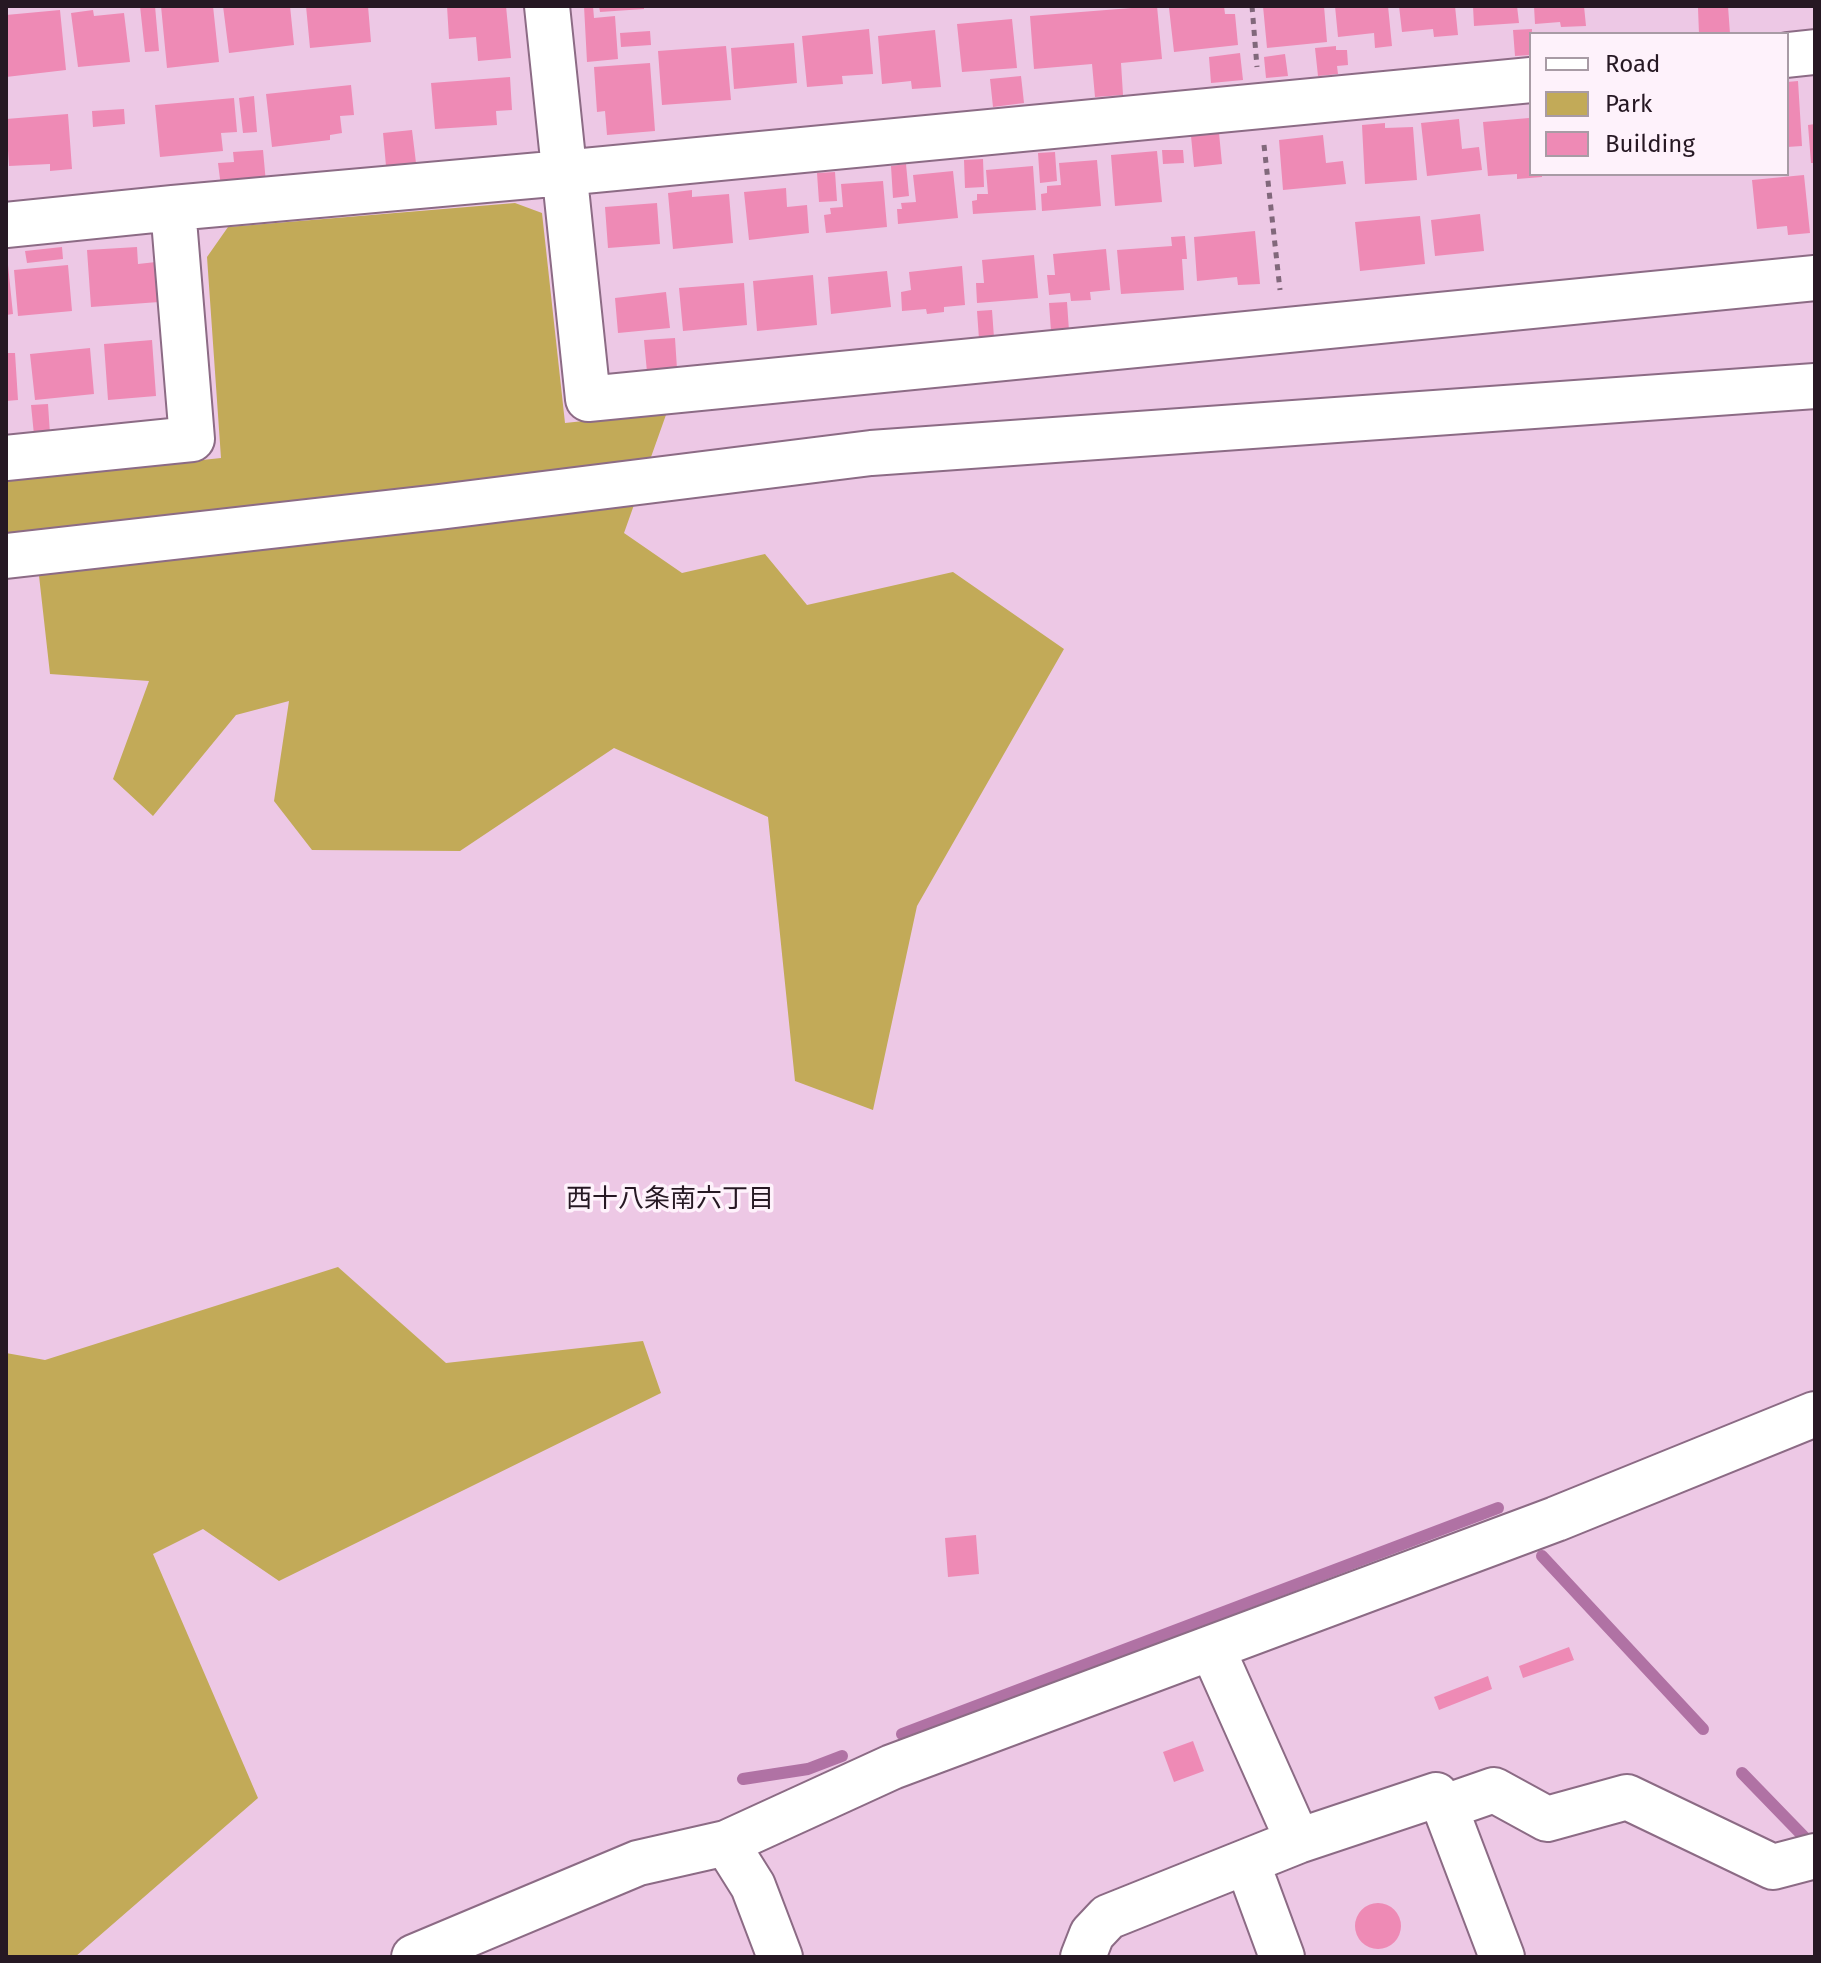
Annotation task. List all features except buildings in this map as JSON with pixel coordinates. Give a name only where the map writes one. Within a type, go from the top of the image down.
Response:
[{"type":"street","points":[[547,6],[588,399],[1815,278]]},
{"type":"street","points":[[1789,55],[1815,52]]},
{"type":"street","points":[[6,225],[1529,80]]},
{"type":"street","points":[[6,458],[192,439],[173,208]]},
{"type":"street","points":[[6,556],[455,505],[871,453],[1815,386]]},
{"type":"street","points":[[414,1957],[638,1863],[726,1843],[892,1767],[1556,1519],[1815,1414]]},
{"type":"street","points":[[1212,1648],[1298,1841]]},
{"type":"street","points":[[1445,1807],[1494,1790],[1547,1819],[1627,1797],[1773,1867],[1815,1856]]},
{"type":"street","points":[[1083,1957],[1092,1934],[1108,1917],[1298,1841],[1436,1795],[1445,1807],[1502,1957]]},
{"type":"street","points":[[726,1843],[753,1886],[780,1957]]},
{"type":"street","points":[[1247,1862],[1282,1957]]},
{"type":"path","points":[[1252,6],[1284,331]]},
{"type":"green space","points":[[515,203],[542,213],[565,423],[667,412],[624,533],[682,573],[765,554],[807,605],[953,572],[1064,649],[917,906],[873,1110],[795,1081],[768,817],[614,748],[460,851],[312,850],[274,801],[289,701],[236,715],[153,816],[113,779],[149,681],[50,674],[34,531],[6,533],[6,481],[221,458],[207,257],[228,227]]},
{"type":"green space","points":[[338,1267],[446,1363],[643,1341],[661,1393],[279,1581],[203,1529],[153,1554],[258,1798],[75,1957],[6,1957],[6,1353],[45,1360]]},
{"type":"waterway","points":[[902,1734],[1498,1508]]},
{"type":"waterway","points":[[1542,1556],[1703,1729]]},
{"type":"waterway","points":[[743,1779],[808,1769],[842,1756]]},
{"type":"waterway","points":[[1742,1773],[1806,1839]]},
{"type":"district","name":"西十八条南六丁目","points":[[670,1200]]}]
